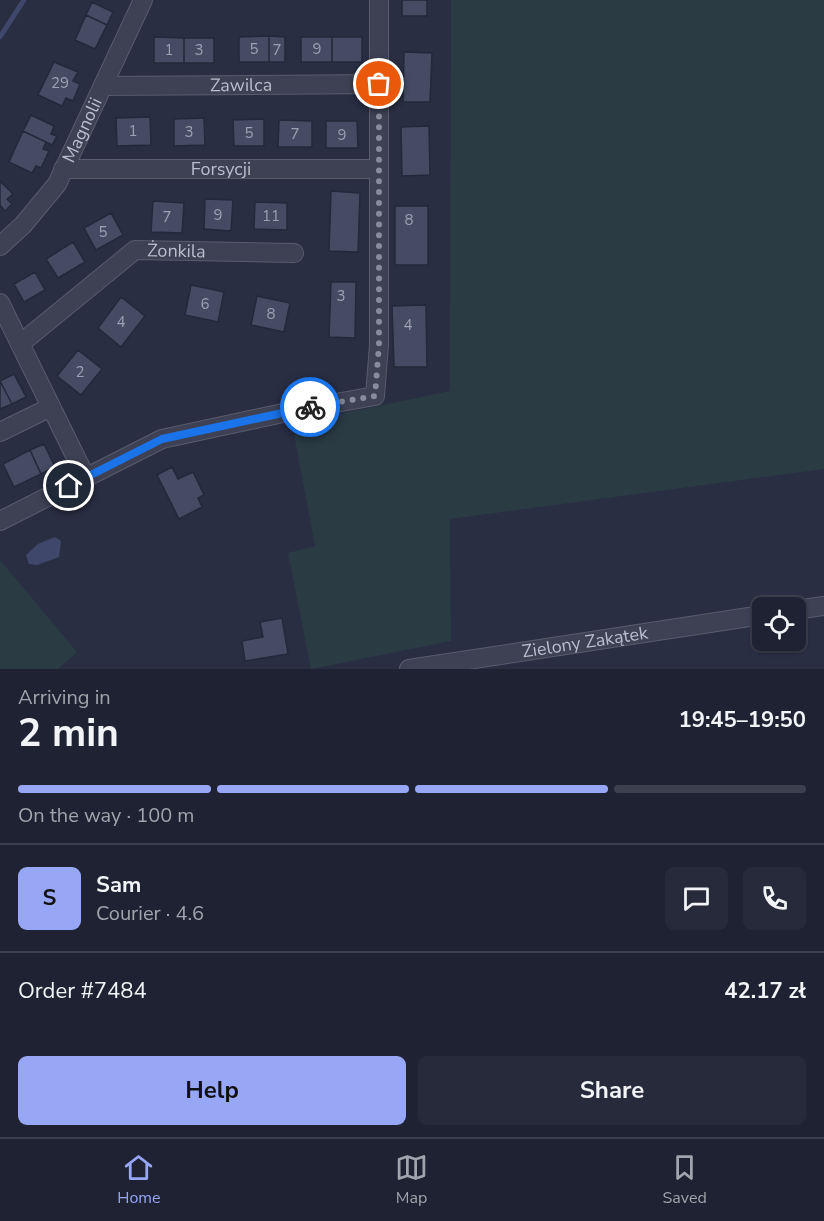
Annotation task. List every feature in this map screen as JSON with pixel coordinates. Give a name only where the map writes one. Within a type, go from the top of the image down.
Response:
[{"type":"street","name":"Magnolii","points":[[0,246],[45,201],[63,169],[143,0]]},
{"type":"street","points":[[0,521],[162,439],[375,396],[379,345],[379,0]]},
{"type":"street","name":"Zawilca","points":[[103,86],[379,84]]},
{"type":"street","name":"Forsycji","points":[[63,169],[378,169]]},
{"type":"street","name":"Żonkila","points":[[20,344],[135,250],[294,253]]},
{"type":"street","points":[[0,303],[86,477]]},
{"type":"street","points":[[0,432],[51,407]]},
{"type":"street","points":[[806,608],[824,606]]},
{"type":"street","name":"Zielony Zakątek","points":[[409,669],[752,617]]},
{"type":"shaded area","points":[[451,0],[824,0],[824,469],[450,519],[451,641],[311,669],[288,553],[315,546],[292,424],[450,391]]},
{"type":"shaded area","points":[[0,560],[77,652],[58,669],[0,669]]},
{"type":"water","points":[[55,537],[61,541],[59,557],[37,565],[29,564],[26,555],[38,544]]},
{"type":"building","points":[[402,0],[427,0],[427,16],[402,16]]},
{"type":"building","points":[[92,2],[113,12],[107,25],[86,15]]},
{"type":"building","points":[[86,15],[107,25],[95,49],[75,40]]},
{"type":"building","points":[[269,36],[285,37],[285,62],[269,62]]},
{"type":"building","points":[[269,36],[269,62],[239,62],[239,37]]},
{"type":"building","points":[[154,37],[184,38],[184,63],[154,63]]},
{"type":"building","points":[[301,37],[332,37],[332,62],[301,62]]},
{"type":"building","points":[[332,37],[362,37],[362,62],[332,62]]},
{"type":"building","points":[[184,38],[214,38],[214,63],[184,63]]},
{"type":"building","points":[[404,52],[432,53],[430,102],[403,102]]},
{"type":"building","points":[[54,62],[78,72],[73,81],[80,84],[73,101],[66,98],[62,106],[38,95]]},
{"type":"building","points":[[31,115],[54,126],[51,134],[57,136],[52,145],[23,131]]},
{"type":"building","points":[[150,117],[151,145],[117,146],[116,118]]},
{"type":"building","points":[[204,118],[205,145],[174,146],[174,119]]},
{"type":"building","points":[[264,119],[264,146],[234,146],[233,120]]},
{"type":"building","points":[[279,120],[312,121],[312,147],[278,147]]},
{"type":"building","points":[[326,121],[357,121],[358,148],[326,148]]},
{"type":"building","points":[[429,126],[430,175],[402,176],[401,127]]},
{"type":"building","points":[[23,131],[46,142],[43,149],[49,151],[41,168],[36,166],[32,173],[9,162]]},
{"type":"building","points":[[0,181],[13,194],[7,199],[12,204],[5,211],[0,205]]},
{"type":"building","points":[[331,191],[360,193],[358,252],[329,251]]},
{"type":"building","points":[[205,199],[233,200],[231,231],[204,229]]},
{"type":"building","points":[[153,201],[184,203],[182,233],[151,232]]},
{"type":"building","points":[[255,202],[287,203],[287,230],[254,229]]},
{"type":"building","points":[[395,206],[428,206],[428,265],[395,265]]},
{"type":"building","points":[[111,213],[123,235],[96,250],[84,228]]},
{"type":"building","points":[[73,242],[85,262],[58,278],[46,259]]},
{"type":"building","points":[[35,272],[45,290],[24,302],[14,284]]},
{"type":"building","points":[[331,282],[356,282],[355,338],[329,337]]},
{"type":"building","points":[[191,285],[224,292],[218,322],[185,315]]},
{"type":"building","points":[[257,296],[290,303],[284,332],[251,325]]},
{"type":"building","points":[[121,297],[145,316],[121,347],[98,328]]},
{"type":"building","points":[[426,305],[427,367],[394,367],[392,306]]},
{"type":"building","points":[[78,350],[102,369],[81,395],[57,376]]},
{"type":"building","points":[[14,374],[26,397],[12,404],[0,381]]},
{"type":"building","points":[[0,381],[12,404],[0,409]]},
{"type":"building","points":[[44,444],[55,467],[41,474],[30,450]]},
{"type":"building","points":[[30,450],[41,474],[14,487],[3,464]]},
{"type":"building","points":[[172,467],[178,479],[193,472],[204,495],[198,498],[202,507],[179,519],[157,475]]},
{"type":"building","points":[[282,618],[288,654],[245,661],[242,641],[263,637],[260,622]]},
{"type":"waterway","points":[[0,37],[24,0]]},
{"type":"way so far","points":[[310,407],[375,396],[379,345],[379,84]]},
{"type":"route","points":[[69,486],[162,439],[310,407]]}]
